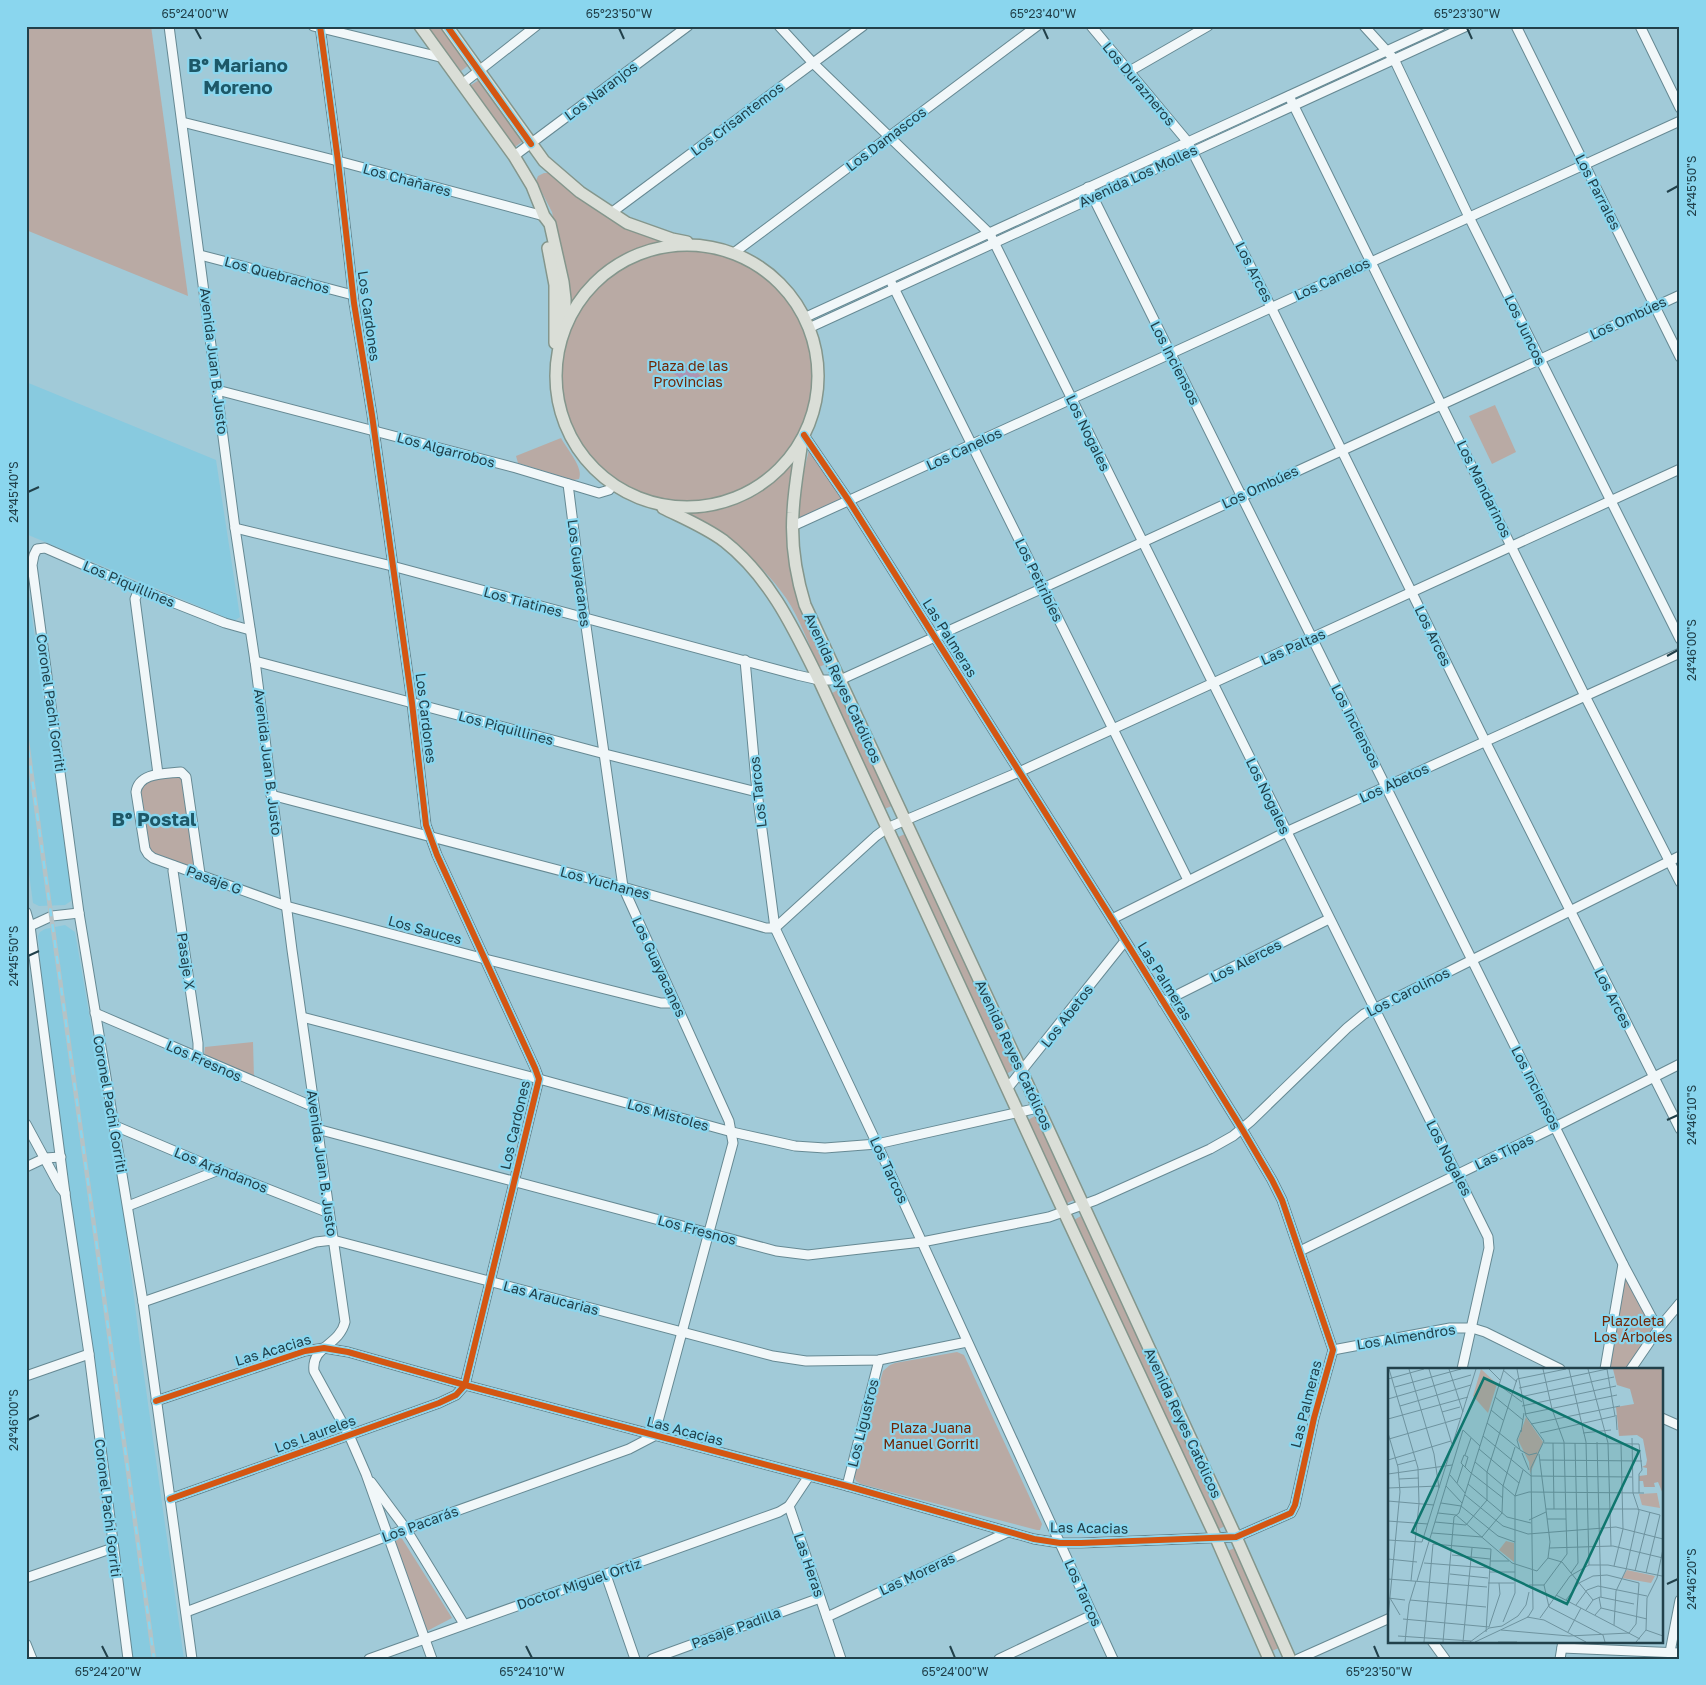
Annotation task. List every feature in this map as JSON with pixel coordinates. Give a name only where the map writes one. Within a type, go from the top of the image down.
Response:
[{"type":"main road","points":[[420,26],[514,156],[532,186],[544,216],[550,224],[563,282],[566,325]]},
{"type":"main road","points":[[447,26],[544,161],[580,192],[627,223],[672,239],[735,252],[763,268],[789,292],[808,322],[817,354],[818,373],[816,394],[803,437],[792,454],[773,474],[728,500],[692,508],[663,508],[628,495],[599,474],[578,447],[560,414],[556,402],[555,285],[543,225],[544,216]]},
{"type":"main road","points":[[555,353],[566,325],[588,292],[606,274],[622,263],[645,252],[695,244]]},
{"type":"main road","name":"Avenida Reyes Católicos","points":[[803,437],[795,491],[793,526],[799,581],[803,599],[1236,1537],[1290,1659]]},
{"type":"main road","name":"Avenida Reyes Católicos","points":[[663,508],[710,532],[724,542],[769,589],[784,612],[819,680],[1216,1538],[1269,1659]]},
{"type":"street","name":"Avenida Juan B. Justo","points":[[169,26],[235,528],[255,662],[271,795],[344,1322],[342,1330],[336,1339],[317,1354],[313,1362],[314,1371],[349,1435],[366,1474],[432,1659]]},
{"type":"street","points":[[462,84],[536,26]]},
{"type":"street","name":"Los Naranjos","points":[[514,156],[688,26]]},
{"type":"street","name":"Los Nogales","points":[[779,26],[889,137],[981,223],[992,238],[1488,1237],[1489,1248],[1462,1368]]},
{"type":"street","name":"Los Crisantemos","points":[[611,213],[862,26]]},
{"type":"street","name":"Los Damascos","points":[[735,252],[1036,26]]},
{"type":"street","name":"Los Durazneros","points":[[1092,26],[1128,72],[1187,141]]},
{"type":"street","points":[[1128,72],[1208,26]]},
{"type":"street","name":"Los Juncos","points":[[1364,26],[1394,59],[1469,217],[1680,639]]},
{"type":"street","name":"Avenida Los Molles","points":[[808,322],[895,288],[1088,187],[1441,26]]},
{"type":"street","name":"Avenida Los Molles","points":[[808,322],[890,279],[1092,197],[1466,26]]},
{"type":"street","name":"Los Parrales","points":[[1516,26],[1680,358]]},
{"type":"street","points":[[1640,26],[1680,108]]},
{"type":"street","points":[[318,27],[444,58]]},
{"type":"street","name":"Los Cardones","points":[[318,27],[338,161],[352,295],[412,704],[426,825],[485,959],[536,1068],[539,1079],[465,1385]]},
{"type":"street","name":"Los Mandarinos","points":[[1289,96],[1585,696],[1680,882]]},
{"type":"street","name":"Los Canelos","points":[[793,526],[1680,121]]},
{"type":"street","name":"Los Chañares","points":[[182,122],[544,216]]},
{"type":"street","name":"Los Arces","points":[[1187,141],[1680,1129]]},
{"type":"street","name":"Los Inciensos","points":[[1088,187],[1623,1264],[1652,1320],[1659,1328]]},
{"type":"street","name":"Los Quebrachos","points":[[200,255],[352,295]]},
{"type":"street","name":"Los Petiribíes","points":[[890,279],[1188,880]]},
{"type":"street","name":"Los Ombúes","points":[[840,680],[1680,295]]},
{"type":"street","name":"Los Algarrobos","points":[[217,390],[516,468],[599,493],[609,490],[613,485]]},
{"type":"street","name":"Las Palmeras","points":[[803,437],[850,501],[1126,941],[1278,1191],[1333,1350],[1291,1513],[1236,1537],[1216,1538]]},
{"type":"street","name":"Las Paltas","points":[[904,821],[1019,772],[1680,469]]},
{"type":"street","name":"Los Guayacanes","points":[[568,484],[584,619],[623,887],[728,1121],[733,1143],[654,1436]]},
{"type":"street","name":"Los Tiatines","points":[[235,528],[392,566],[584,619],[819,680],[840,680]]},
{"type":"street","name":"Los Piquillines","points":[[37,549],[45,548],[139,589],[225,623],[250,630]]},
{"type":"street","name":"Coronel Pachi Gorriti","points":[[37,549],[32,565],[80,914],[143,1302],[192,1659]]},
{"type":"street","points":[[139,589],[136,599],[158,774],[180,772],[187,779],[200,874]]},
{"type":"street","name":"Los Abetos","points":[[1112,919],[1286,832],[1680,653]]},
{"type":"street","name":"Los Tarcos","points":[[745,660],[757,792],[775,928],[877,1144],[1113,1659]]},
{"type":"street","name":"Los Piquillines","points":[[255,662],[757,792]]},
{"type":"street","name":"Pasaje G","points":[[158,774],[143,779],[136,792],[145,850],[148,854],[153,858],[174,866],[286,906]]},
{"type":"street","name":"Los Yuchanes","points":[[271,795],[623,887],[766,928],[775,928]]},
{"type":"street","points":[[775,928],[876,836],[887,828],[904,821]]},
{"type":"street","name":"Los Carolinos","points":[[1082,1205],[1223,1142],[1242,1129],[1347,1028],[1374,1008],[1680,856]]},
{"type":"street","name":"Pasaje X","points":[[174,866],[173,871],[198,1043],[198,1058]]},
{"type":"street","name":"Los Sauces","points":[[286,906],[661,1003],[675,1003]]},
{"type":"street","name":"Coronel Pachi Gorriti","points":[[26,912],[89,1354],[128,1659]]},
{"type":"street","points":[[28,927],[52,916],[80,914]]},
{"type":"street","name":"Los Alerces","points":[[1163,1002],[1329,919]]},
{"type":"street","name":"Los Abetos","points":[[1007,1089],[1126,941]]},
{"type":"street","name":"Los Fresnos","points":[[95,1013],[314,1107]]},
{"type":"street","name":"Los Mistoles","points":[[302,1017],[732,1132],[809,1148],[877,1144],[1038,1108]]},
{"type":"street","name":"Las Tipas","points":[[1300,1251],[1680,1064]]},
{"type":"street","points":[[26,1124],[60,1188],[66,1193]]},
{"type":"street","name":"Los Arándanos","points":[[113,1125],[219,1170],[329,1213]]},
{"type":"street","name":"Los Fresnos","points":[[317,1129],[708,1234],[776,1251],[808,1255],[922,1242],[1048,1217],[1082,1205]]},
{"type":"street","points":[[26,1167],[44,1158],[61,1157]]},
{"type":"street","points":[[128,1206],[219,1170]]},
{"type":"street","name":"Las Araucarias","points":[[143,1302],[316,1242],[333,1240],[790,1359],[879,1360],[967,1342]]},
{"type":"street","points":[[1605,1368],[1623,1264]]},
{"type":"street","points":[[1632,1368],[1659,1328],[1680,1303]]},
{"type":"street","name":"Los Almendros","points":[[1333,1350],[1450,1328],[1472,1328],[1485,1332],[1558,1368]]},
{"type":"street","name":"Las Acacias","points":[[156,1401],[305,1351],[324,1348],[348,1352],[654,1436],[847,1486],[1034,1539],[1060,1543],[1081,1543],[1216,1538]]},
{"type":"street","points":[[26,1376],[89,1354]]},
{"type":"street","name":"Los Ligustros","points":[[847,1486],[879,1360]]},
{"type":"street","name":"Los Laureles","points":[[170,1499],[439,1403],[456,1395],[465,1385]]},
{"type":"street","points":[[1664,1419],[1680,1426]]},
{"type":"street","name":"Los Pacarás","points":[[186,1612],[406,1529],[629,1449],[654,1436]]},
{"type":"street","name":"Avenida Juan B. Justo","points":[[366,1474],[406,1529],[464,1624]]},
{"type":"street","points":[[789,1506],[809,1476]]},
{"type":"street","name":"Doctor Miguel Ortiz","points":[[369,1659],[606,1575],[778,1512],[789,1506]]},
{"type":"street","name":"Las Heras","points":[[789,1506],[841,1659]]},
{"type":"street","name":"Las Moreras","points":[[827,1617],[1008,1532]]},
{"type":"street","points":[[26,1578],[113,1548]]},
{"type":"street","points":[[606,1575],[635,1659]]},
{"type":"street","name":"Pasaje Padilla","points":[[652,1659],[820,1598]]},
{"type":"street","points":[[1560,1659],[1563,1644],[1675,1653],[1680,1600]]},
{"type":"street","points":[[999,1659],[1092,1615]]},
{"type":"street","points":[[1298,1659],[1388,1619]]},
{"type":"street","points":[[1433,1642],[1445,1659]]},
{"type":"street","points":[[26,1644],[32,1659]]},
{"type":"shaded area","points":[[682,362],[689,367],[696,364],[695,371],[701,376],[694,379],[693,387],[686,383],[679,386],[680,378],[674,374],[681,370]]},
{"type":"shaded area","points":[[26,382],[216,460],[240,617],[234,621],[26,534]]},
{"type":"shaded area","points":[[26,575],[72,896],[71,901],[65,905],[39,906],[33,903],[26,852]]},
{"type":"shaded area","points":[[65,925],[75,932],[124,1216],[141,1354],[184,1659],[133,1659],[70,1192],[51,1088],[38,936],[45,929]]},
{"type":"green space","points":[[26,26],[151,26],[188,296],[26,230]]},
{"type":"green space","points":[[427,26],[439,26],[469,65],[461,71]]},
{"type":"green space","points":[[479,80],[523,141],[515,147],[471,85]]},
{"type":"green space","points":[[544,173],[551,173],[628,227],[646,236],[670,244],[638,252],[612,265],[591,285],[571,311],[552,212],[536,181],[538,176]]},
{"type":"green space","name":"Plaza de las Provincias","points":[[688,249],[725,254],[758,270],[777,286],[793,305],[809,338],[814,375],[809,412],[793,445],[777,464],[758,480],[725,496],[688,501],[651,496],[618,480],[599,464],[583,445],[567,412],[562,375],[567,338],[583,305],[599,286],[618,270],[651,254]]},
{"type":"green space","points":[[1495,405],[1516,452],[1492,464],[1469,416]]},
{"type":"green space","points":[[561,438],[577,464],[580,475],[579,479],[573,480],[518,463],[516,456]]},
{"type":"green space","points":[[809,450],[842,497],[841,501],[802,518],[798,517],[801,483]]},
{"type":"green space","points":[[795,455],[793,575],[798,598],[810,632],[826,664],[819,667],[791,606],[766,573],[728,537],[686,512],[725,505],[745,497],[769,482]]},
{"type":"green space","points":[[838,690],[892,806],[884,809],[830,694]]},
{"type":"green space","points":[[181,772],[200,874],[148,854],[139,783]]},
{"type":"green space","points":[[905,834],[1015,1069],[1006,1074],[896,838]]},
{"type":"green space","points":[[253,1042],[254,1078],[204,1056],[205,1047]]},
{"type":"green space","points":[[1035,1116],[1074,1200],[1065,1204],[1026,1121]]},
{"type":"green space","points":[[1081,1216],[1227,1525],[1217,1530],[1072,1221]]},
{"type":"green space","name":"Plazoleta Los Árboles","points":[[1623,1264],[1659,1328],[1632,1368],[1605,1368]]},
{"type":"green space","name":"Plaza Juana Manuel Gorriti","points":[[957,1352],[964,1355],[1042,1524],[1040,1530],[861,1484],[856,1481],[854,1476],[883,1371],[895,1363]]},
{"type":"green space","points":[[401,1537],[452,1618],[427,1631],[393,1540]]},
{"type":"green space","points":[[1237,1547],[1283,1646],[1270,1652],[1225,1552]]},
{"type":"railway","points":[[26,734],[154,1659]]},
{"type":"cycle path","points":[[170,1499],[439,1403],[456,1395],[465,1385],[539,1079],[437,855],[426,825],[412,703],[372,415],[354,303],[320,26]]},
{"type":"cycle path","points":[[447,26],[531,144]]},
{"type":"cycle path","points":[[156,1401],[305,1351],[324,1348],[348,1352],[465,1385],[847,1486],[1034,1539],[1060,1543],[1081,1543],[1236,1537],[1291,1513],[1295,1505],[1314,1418],[1333,1350],[1282,1200],[1242,1129],[1112,919],[849,501],[804,435]]},
{"type":"district","name":"Bº Mariano Moreno","points":[[238,76]]},
{"type":"district","name":"Bº Postal","points":[[154,819]]}]
